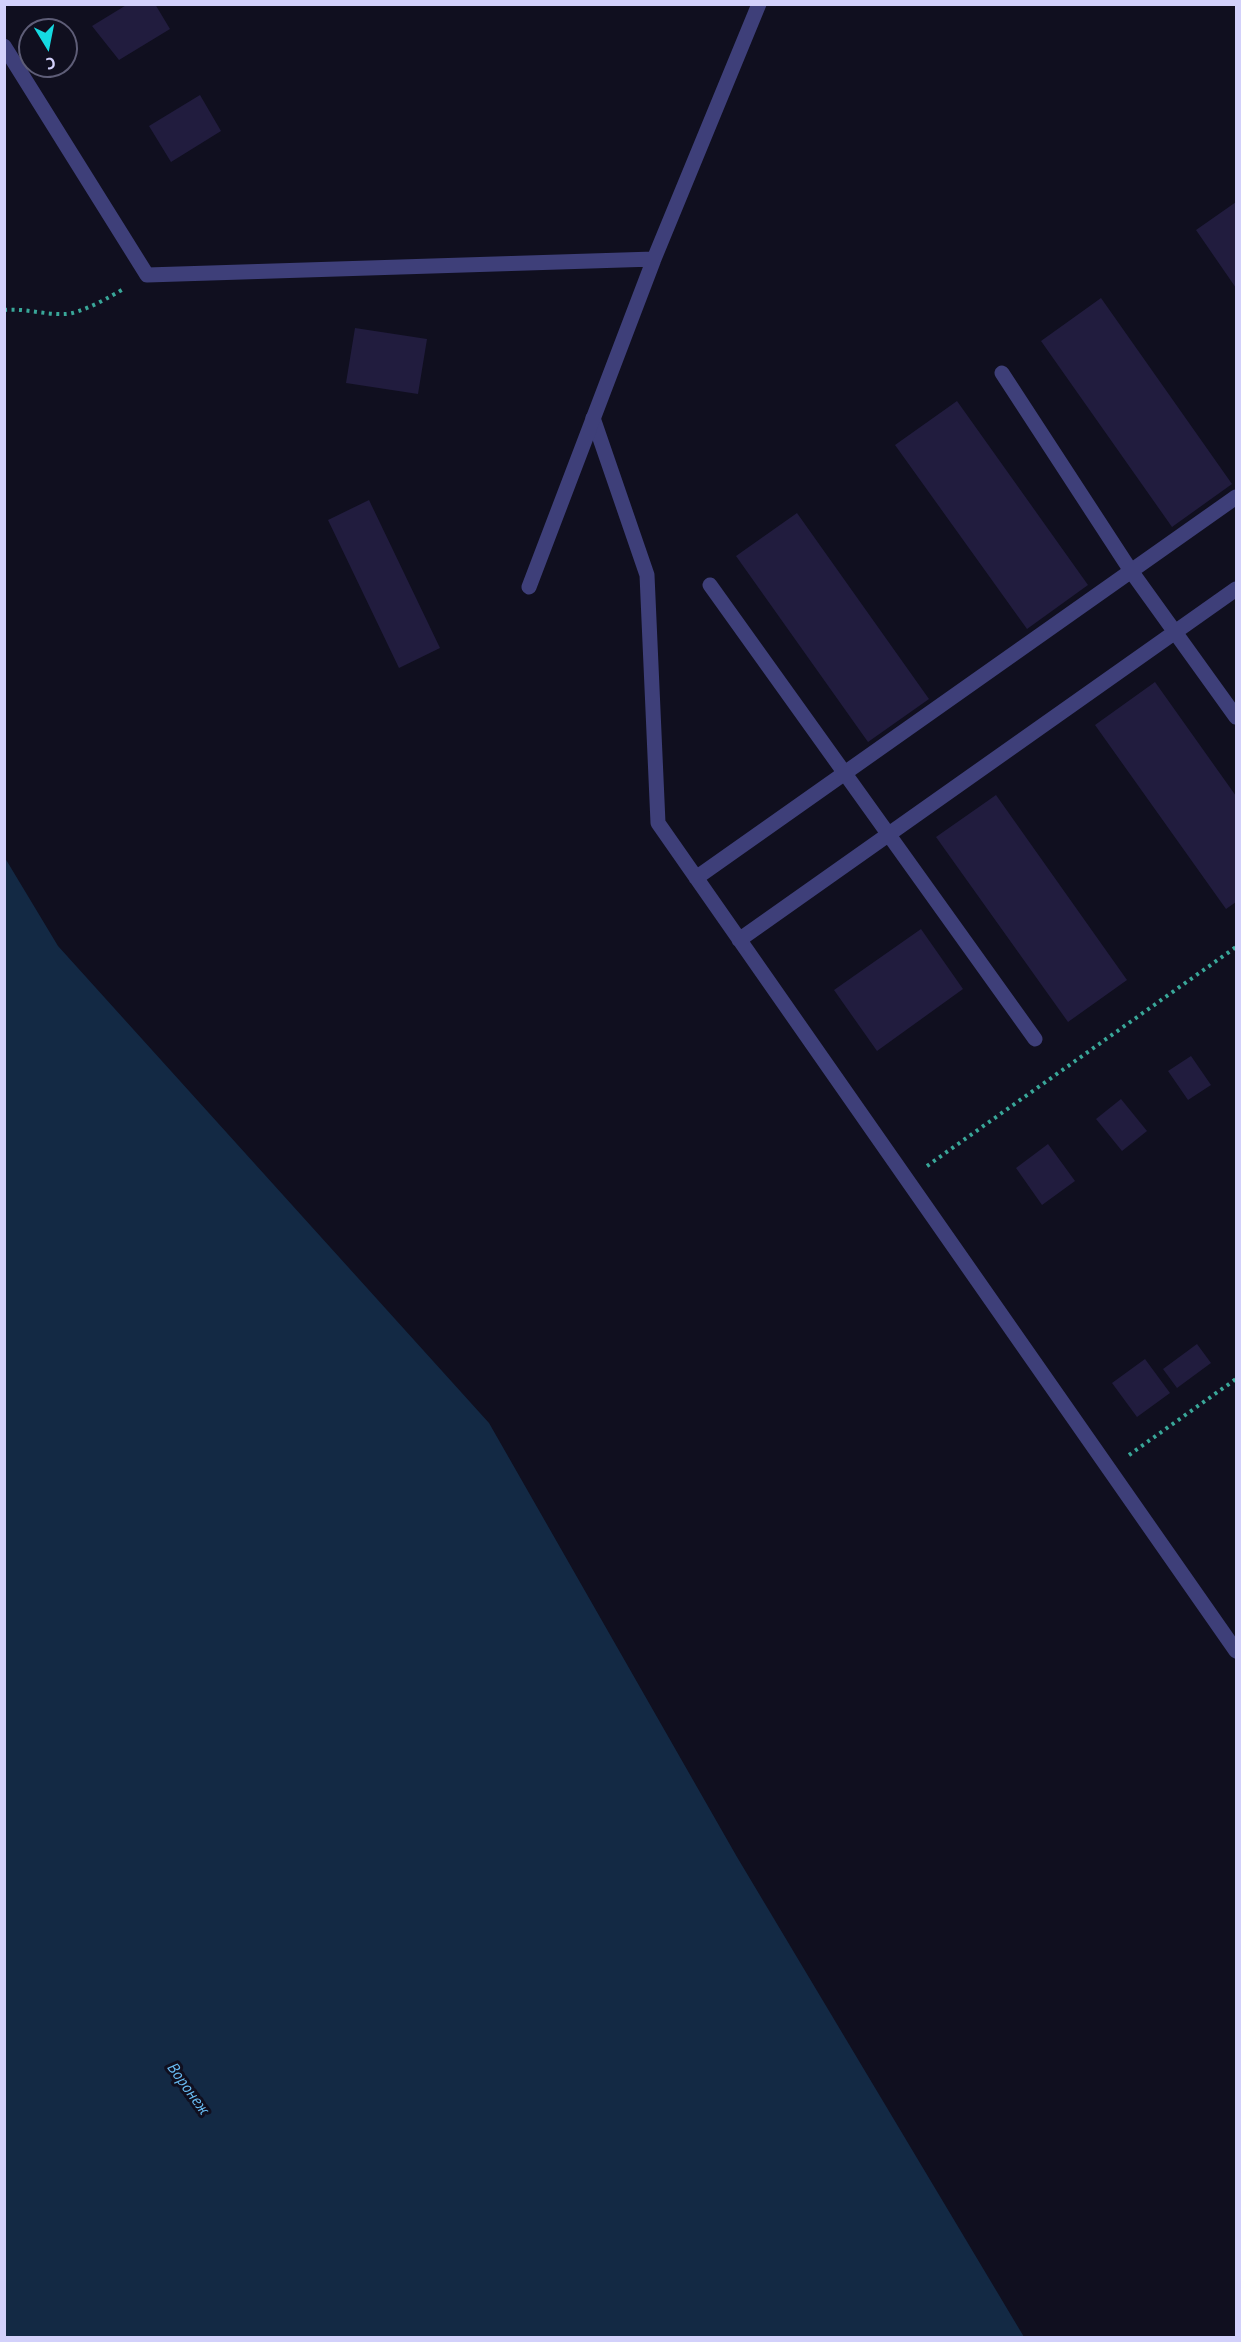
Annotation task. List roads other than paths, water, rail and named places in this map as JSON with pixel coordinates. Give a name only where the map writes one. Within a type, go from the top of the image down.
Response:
[{"type":"street","points":[[529,587],[654,259],[759,4]]},
{"type":"street","points":[[4,46],[147,275],[654,259]]},
{"type":"street","points":[[1002,373],[1131,571],[1236,717]]},
{"type":"street","points":[[593,418],[647,575],[658,823],[1236,1651]]},
{"type":"street","points":[[696,878],[1236,497]]},
{"type":"street","points":[[710,585],[1035,1039]]},
{"type":"street","points":[[739,940],[1236,589]]},
{"type":"water","name":"Воронеж","points":[[5,858],[58,946],[489,1423],[737,1857],[1024,2337],[5,2337]]}]
